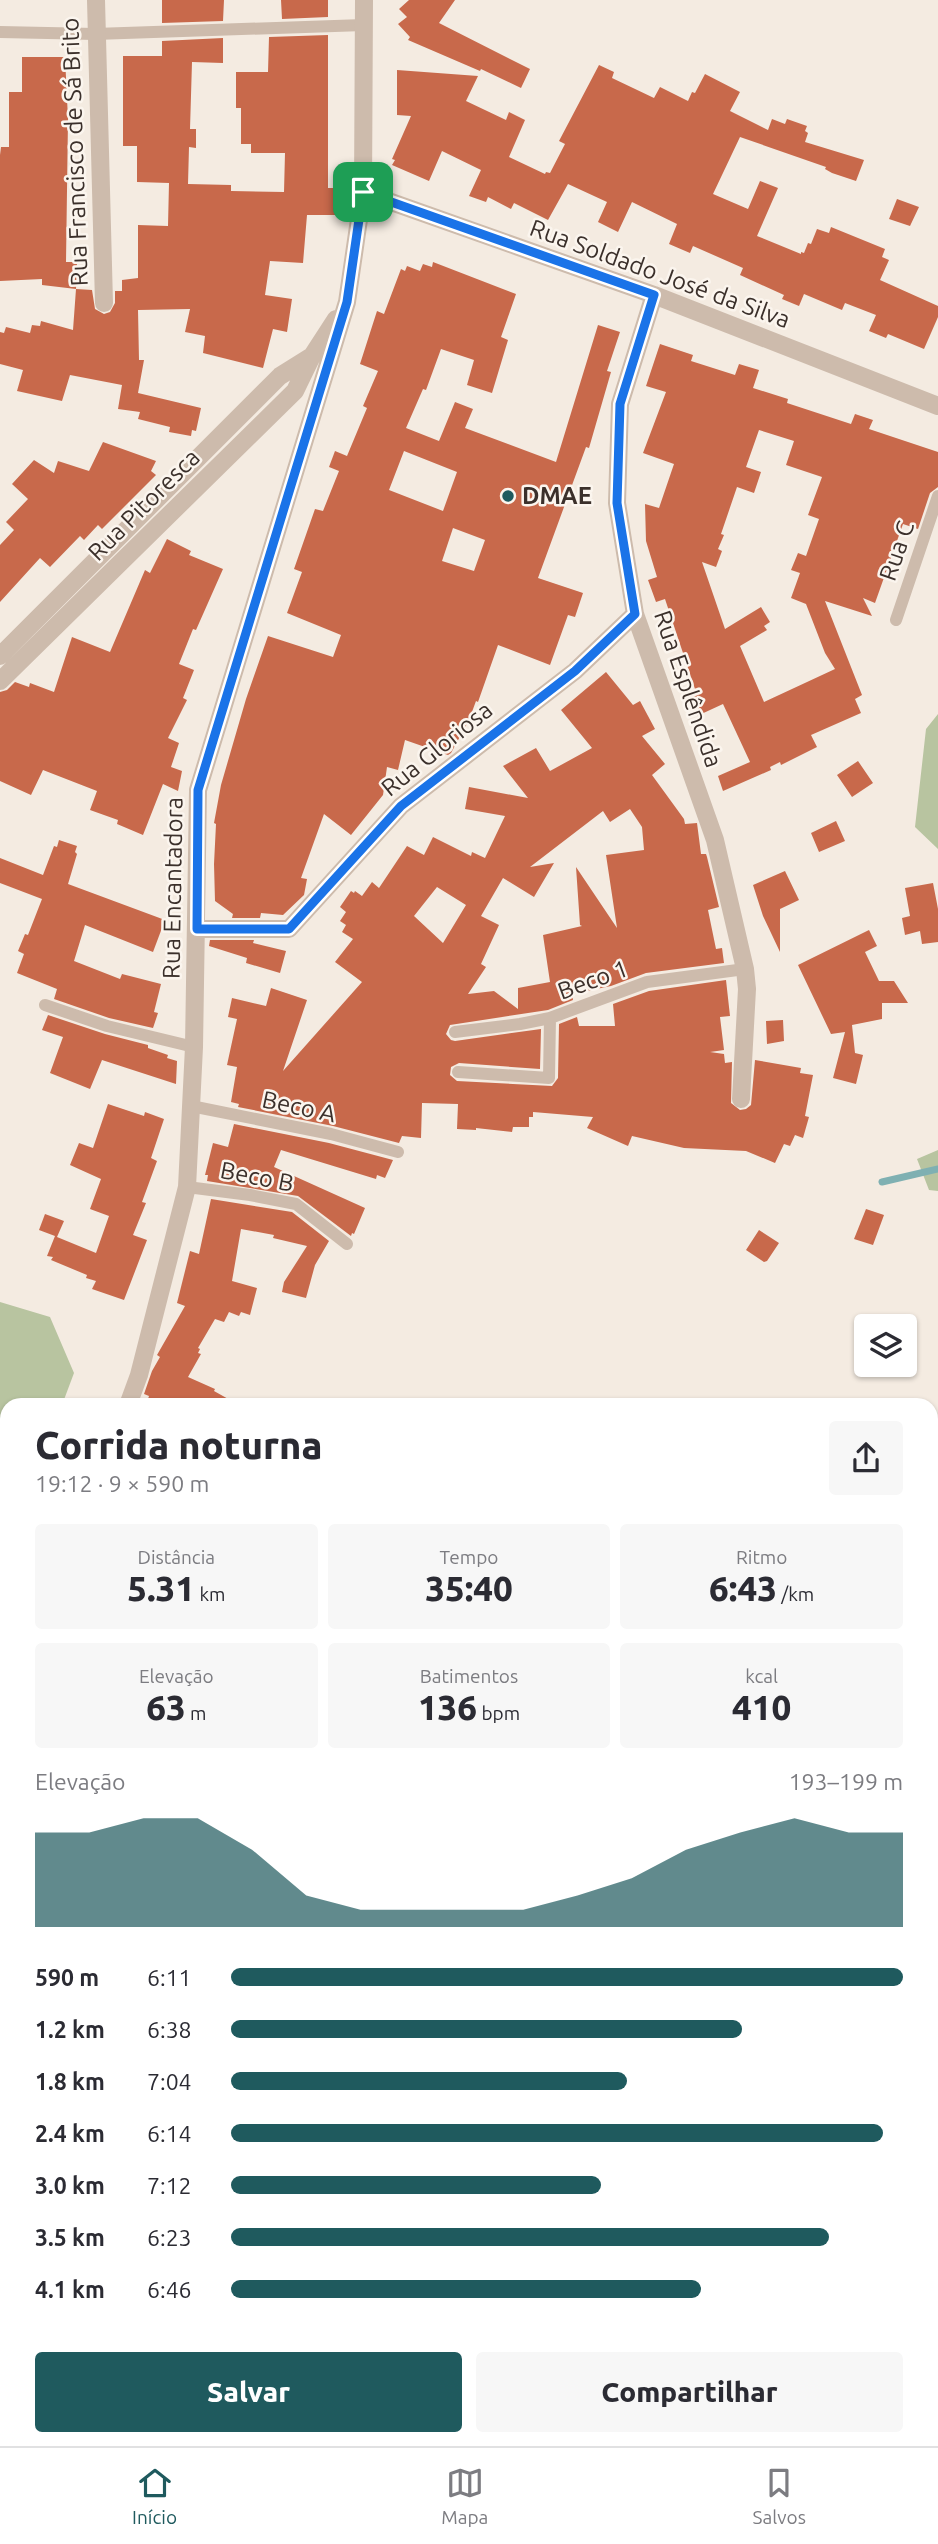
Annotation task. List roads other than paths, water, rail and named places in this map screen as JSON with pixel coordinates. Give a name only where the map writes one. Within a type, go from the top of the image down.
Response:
[{"type":"street","name":"Rua Francisco de Sá Brito","points":[[96,0],[104,303]]},
{"type":"street","name":"Rua Encantadora","points":[[130,1398],[187,1187],[194,1047],[198,790],[347,302],[363,192],[364,0]]},
{"type":"street","name":"Rua Soldado José da Silva","points":[[363,192],[654,295],[938,406]]},
{"type":"street","name":"Rua Esplêndida","points":[[654,295],[620,404],[617,503],[635,614],[715,840],[745,969],[747,989],[741,1099]]},
{"type":"street","name":"Rua Pitoresca","points":[[0,681],[295,391],[312,356],[347,302]]},
{"type":"street","name":"Rua Pitoresca","points":[[0,656],[280,376],[312,356]]},
{"type":"street","name":"Rua Gloriosa","points":[[197,929],[289,929],[401,806],[575,671],[635,614]]},
{"type":"lane","points":[[0,32],[95,34],[364,25]]},
{"type":"lane","name":"Rua C","points":[[896,620],[938,496]]},
{"type":"lane","name":"Beco 1","points":[[455,1032],[550,1018],[646,982],[745,969]]},
{"type":"lane","points":[[45,1005],[107,1026],[194,1047]]},
{"type":"lane","points":[[458,1072],[549,1078],[550,1018]]},
{"type":"lane","name":"Beco A","points":[[191,1106],[331,1134],[398,1152]]},
{"type":"lane","name":"Beco B","points":[[187,1187],[296,1204],[347,1244]]},
{"type":"waterway","points":[[882,1182],[938,1169]]},
{"type":"place","name":"DMAE","points":[[508,496]]}]
